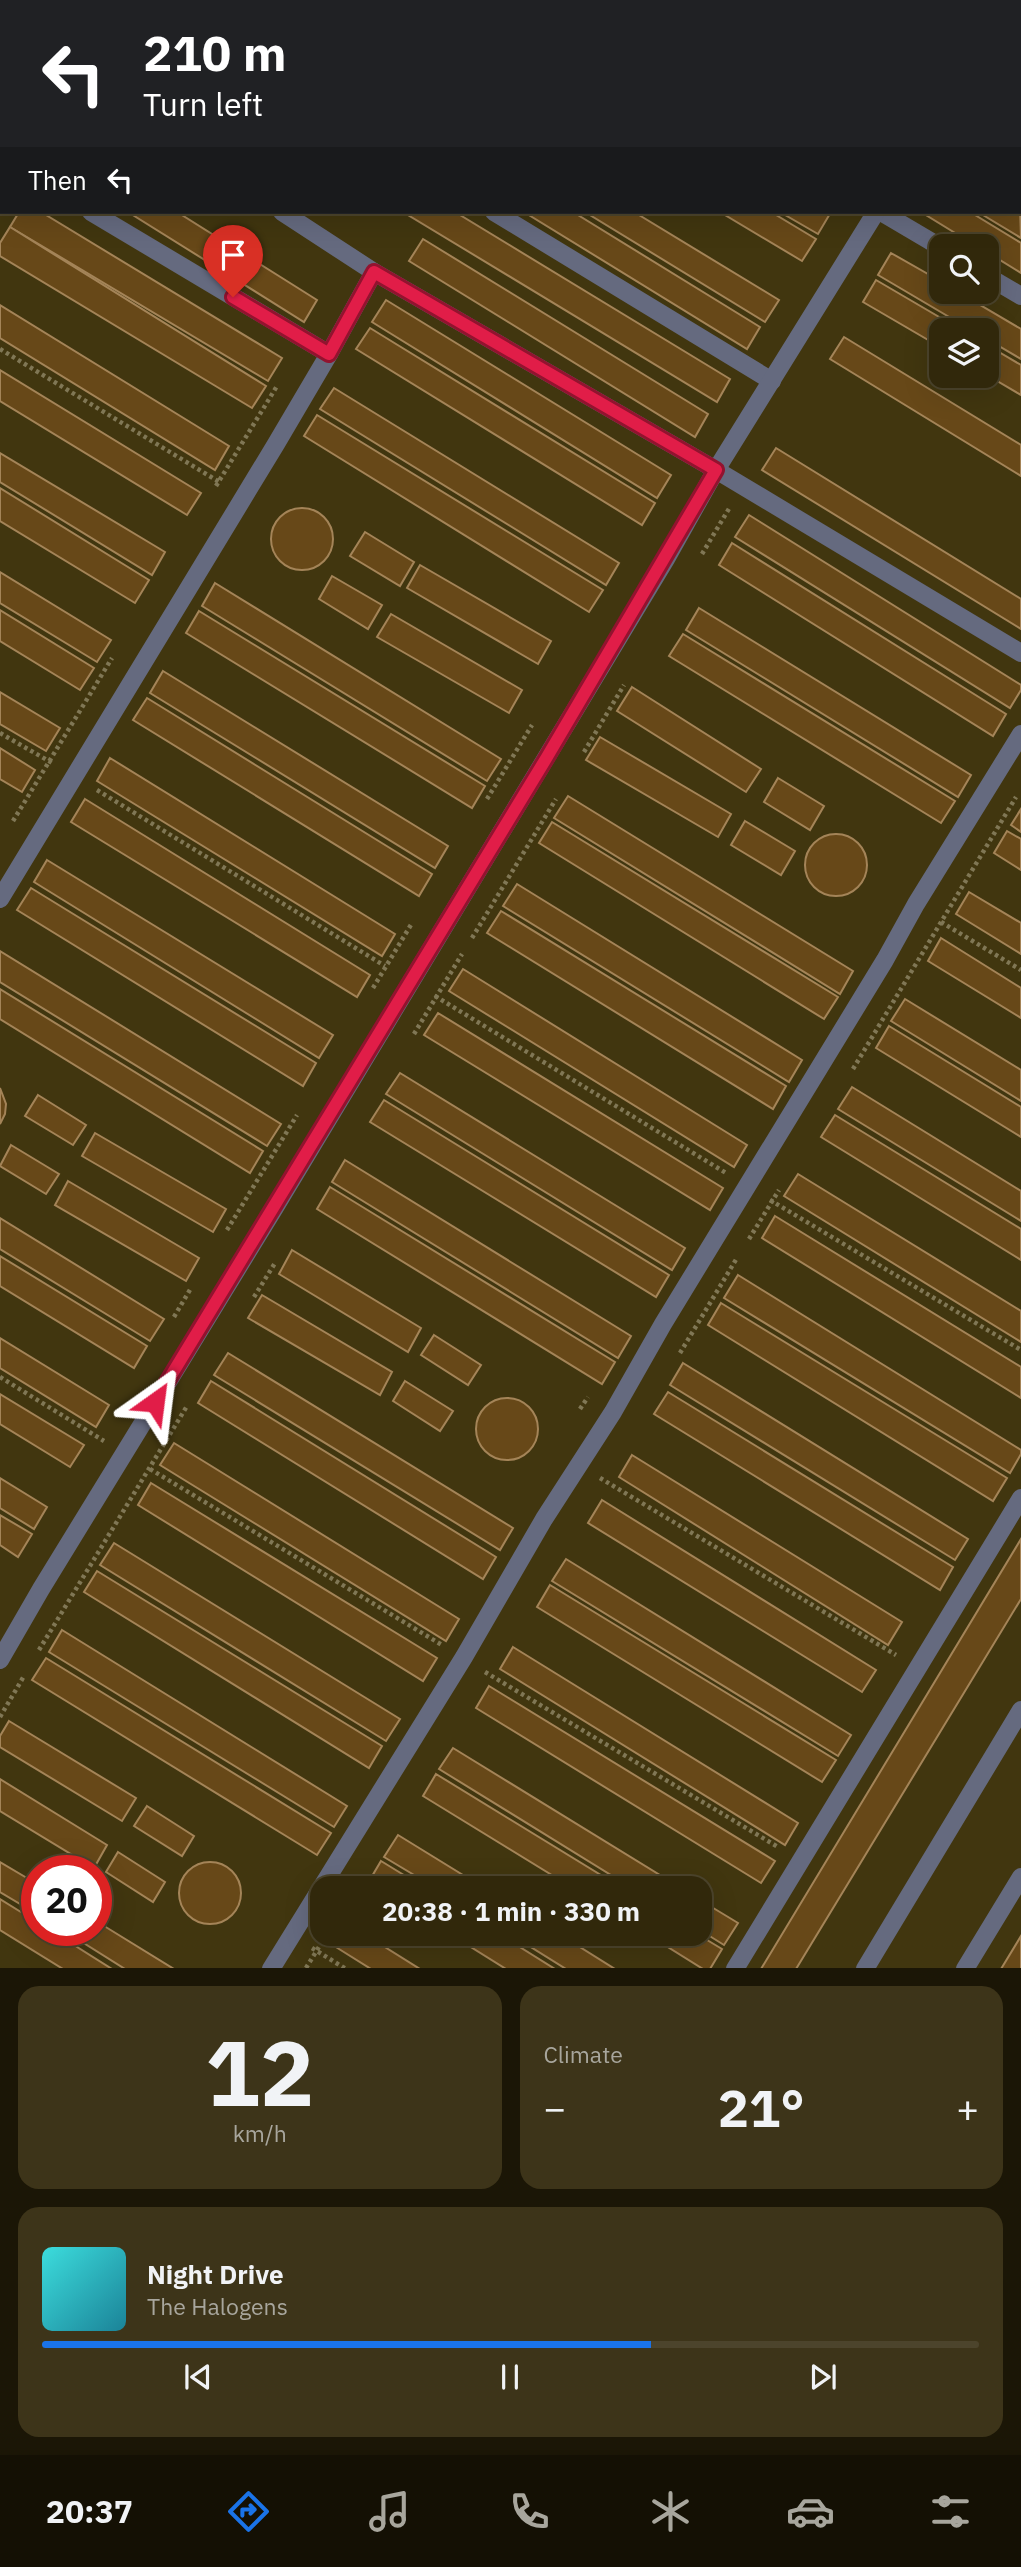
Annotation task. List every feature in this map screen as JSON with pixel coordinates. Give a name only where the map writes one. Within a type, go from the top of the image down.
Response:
[{"type":"lane","points":[[94,214],[329,354]]},
{"type":"lane","points":[[285,214],[374,272],[716,470],[1021,653]]},
{"type":"lane","points":[[497,214],[772,381]]},
{"type":"lane","points":[[0,1660],[660,569],[716,470],[875,214]]},
{"type":"lane","points":[[884,214],[929,240]]},
{"type":"lane","points":[[0,899],[329,354],[374,272]]},
{"type":"lane","points":[[999,283],[1021,296]]},
{"type":"lane","points":[[272,1968],[613,1412],[663,1324],[1021,734]]},
{"type":"lane","points":[[736,1968],[1021,1498]]},
{"type":"lane","points":[[866,1968],[1021,1710]]},
{"type":"lane","points":[[966,1968],[1021,1877]]},
{"type":"path","points":[[0,349],[243,498]]},
{"type":"path","points":[[213,492],[278,383]]},
{"type":"path","points":[[12,824],[114,654]]},
{"type":"path","points":[[0,733],[1021,1350]]},
{"type":"path","points":[[851,1072],[1021,789]]},
{"type":"path","points":[[916,904],[1021,970]]},
{"type":"path","points":[[676,1360],[784,1180]]},
{"type":"path","points":[[0,1377],[800,1860]]},
{"type":"path","points":[[578,1465],[918,1668]]},
{"type":"path","points":[[596,1491],[609,1469]]},
{"type":"path","points":[[481,1682],[493,1662]]},
{"type":"building","points":[[18,214],[44,214],[282,358],[268,381],[10,227]]},
{"type":"building","points":[[131,214],[180,214],[317,300],[304,322]]},
{"type":"building","points":[[406,214],[458,214],[730,379],[717,402]]},
{"type":"building","points":[[527,214],[576,214],[760,327],[747,349]]},
{"type":"building","points":[[588,214],[637,214],[779,300],[765,322]]},
{"type":"building","points":[[723,214],[774,214],[816,239],[802,261]]},
{"type":"building","points":[[783,214],[830,214],[818,234]]},
{"type":"building","points":[[924,214],[973,214],[1021,243],[1021,273],[999,259],[999,234],[957,234]]},
{"type":"building","points":[[981,214],[1020,214],[1021,238]]},
{"type":"building","points":[[10,227],[266,386],[252,408],[0,256],[0,243]]},
{"type":"building","points":[[423,239],[708,414],[695,437],[409,261]]},
{"type":"building","points":[[891,253],[929,275],[929,304],[978,304],[1021,329],[1021,359],[999,346],[999,318],[951,318],[878,275]]},
{"type":"building","points":[[876,280],[941,318],[929,318],[929,340],[863,302]]},
{"type":"building","points":[[386,300],[671,475],[657,498],[372,322]]},
{"type":"building","points":[[0,305],[229,446],[215,470],[0,338]]},
{"type":"building","points":[[370,328],[655,503],[642,525],[356,349]]},
{"type":"building","points":[[844,337],[1021,445],[1021,476],[830,359]]},
{"type":"building","points":[[999,352],[1021,365],[1021,395],[999,382]]},
{"type":"building","points":[[0,370],[201,493],[187,515],[0,401]]},
{"type":"building","points":[[334,388],[619,563],[606,585],[320,409]]},
{"type":"building","points":[[317,415],[603,590],[589,612],[304,436]]},
{"type":"building","points":[[776,448],[1021,599],[1021,629],[762,470]]},
{"type":"building","points":[[0,453],[165,552],[152,575],[0,482]]},
{"type":"building","points":[[0,488],[149,580],[135,603],[0,521]]},
{"type":"building","points":[[296,508],[308,508],[324,517],[331,527],[331,551],[324,561],[308,570],[296,570],[285,565],[276,556],[271,545],[271,533],[276,522],[285,513]]},
{"type":"building","points":[[749,515],[1021,685],[1021,690],[1010,708],[735,537]]},
{"type":"building","points":[[365,532],[414,562],[400,586],[350,556]]},
{"type":"building","points":[[732,543],[1006,714],[993,736],[719,565]]},
{"type":"building","points":[[420,565],[551,641],[538,664],[407,588]]},
{"type":"building","points":[[0,572],[111,640],[97,662],[0,603]]},
{"type":"building","points":[[332,576],[382,605],[368,629],[319,599]]},
{"type":"building","points":[[215,583],[501,759],[487,781],[202,606]]},
{"type":"building","points":[[699,608],[971,775],[958,797],[686,630]]},
{"type":"building","points":[[0,610],[94,668],[80,690],[0,641]]},
{"type":"building","points":[[199,611],[485,786],[472,808],[186,633]]},
{"type":"building","points":[[391,614],[522,690],[509,713],[377,637]]},
{"type":"building","points":[[683,634],[955,801],[941,823],[669,656]]},
{"type":"building","points":[[163,671],[448,846],[435,868],[150,693]]},
{"type":"building","points":[[632,687],[761,769],[746,792],[617,711]]},
{"type":"building","points":[[0,692],[60,728],[46,751],[0,724]]},
{"type":"building","points":[[147,698],[432,874],[419,896],[133,720]]},
{"type":"building","points":[[600,737],[731,814],[718,837],[586,760]]},
{"type":"building","points":[[0,748],[35,770],[22,792],[0,779]]},
{"type":"building","points":[[110,758],[395,934],[382,956],[97,781]]},
{"type":"building","points":[[778,778],[824,806],[810,830],[764,802]]},
{"type":"building","points":[[568,796],[853,971],[840,994],[554,818]]},
{"type":"building","points":[[85,799],[370,975],[357,997],[71,822]]},
{"type":"building","points":[[1021,809],[1021,832],[1011,825]]},
{"type":"building","points":[[745,821],[795,851],[781,875],[731,845]]},
{"type":"building","points":[[552,822],[838,997],[824,1019],[539,843]]},
{"type":"building","points":[[1007,831],[1021,839],[1021,870],[994,853]]},
{"type":"building","points":[[830,834],[842,834],[858,843],[865,853],[865,877],[858,887],[842,896],[830,896],[819,891],[810,882],[805,871],[805,859],[810,848],[819,839]]},
{"type":"building","points":[[47,860],[333,1035],[319,1058],[34,882]]},
{"type":"building","points":[[517,884],[802,1060],[789,1082],[503,906]]},
{"type":"building","points":[[31,888],[316,1063],[303,1086],[17,910]]},
{"type":"building","points":[[969,892],[1021,923],[1021,954],[956,914]]},
{"type":"building","points":[[501,911],[786,1086],[773,1109],[487,933]]},
{"type":"building","points":[[941,938],[1021,988],[1021,1018],[928,961]]},
{"type":"building","points":[[0,951],[281,1124],[267,1146],[0,982]]},
{"type":"building","points":[[463,969],[747,1145],[734,1167],[449,991]]},
{"type":"building","points":[[0,989],[263,1151],[250,1173],[0,1019]]},
{"type":"building","points":[[905,999],[1021,1070],[1021,1101],[891,1021]]},
{"type":"building","points":[[438,1013],[723,1188],[710,1210],[424,1035]]},
{"type":"building","points":[[889,1026],[1021,1107],[1021,1137],[876,1048]]},
{"type":"building","points":[[400,1073],[685,1248],[672,1270],[386,1094]]},
{"type":"building","points":[[852,1087],[1021,1191],[1021,1221],[838,1109]]},
{"type":"building","points":[[0,1088],[6,1104],[0,1124]]},
{"type":"building","points":[[38,1095],[86,1125],[73,1145],[25,1116]]},
{"type":"building","points":[[384,1100],[669,1275],[656,1297],[370,1122]]},
{"type":"building","points":[[835,1115],[1021,1229],[1021,1260],[821,1137]]},
{"type":"building","points":[[95,1133],[226,1209],[213,1232],[82,1156]]},
{"type":"building","points":[[11,1145],[59,1174],[46,1194],[0,1166]]},
{"type":"building","points":[[345,1160],[631,1336],[618,1358],[332,1182]]},
{"type":"building","points":[[798,1174],[1021,1311],[1021,1342],[784,1196]]},
{"type":"building","points":[[68,1181],[199,1258],[186,1281],[55,1205]]},
{"type":"building","points":[[330,1187],[615,1362],[602,1384],[317,1209]]},
{"type":"building","points":[[775,1216],[1021,1367],[1021,1398],[762,1238]]},
{"type":"building","points":[[0,1218],[164,1319],[150,1341],[0,1249]]},
{"type":"building","points":[[292,1250],[421,1328],[408,1352],[279,1274]]},
{"type":"building","points":[[0,1256],[147,1346],[134,1368],[0,1286]]},
{"type":"building","points":[[738,1275],[1021,1450],[1010,1473],[724,1298]]},
{"type":"building","points":[[262,1295],[392,1372],[380,1395],[248,1318]]},
{"type":"building","points":[[721,1303],[1007,1478],[993,1501],[708,1325]]},
{"type":"building","points":[[434,1335],[481,1365],[468,1385],[421,1355]]},
{"type":"building","points":[[0,1338],[109,1405],[96,1427],[0,1368]]},
{"type":"building","points":[[228,1353],[513,1528],[500,1550],[214,1375]]},
{"type":"building","points":[[683,1363],[968,1539],[955,1560],[670,1385]]},
{"type":"building","points":[[211,1381],[496,1557],[483,1579],[198,1403]]},
{"type":"building","points":[[405,1381],[453,1411],[440,1431],[393,1401]]},
{"type":"building","points":[[668,1392],[953,1567],[940,1590],[654,1414]]},
{"type":"building","points":[[0,1394],[84,1445],[70,1467],[0,1424]]},
{"type":"building","points":[[501,1398],[513,1398],[529,1407],[536,1417],[536,1441],[529,1451],[513,1460],[501,1460],[490,1455],[481,1446],[476,1435],[476,1423],[481,1412],[490,1403]]},
{"type":"building","points":[[174,1443],[459,1619],[446,1641],[160,1465]]},
{"type":"building","points":[[632,1455],[902,1622],[888,1645],[619,1477]]},
{"type":"building","points":[[0,1478],[47,1507],[34,1529],[0,1508]]},
{"type":"building","points":[[151,1483],[437,1658],[423,1681],[138,1505]]},
{"type":"building","points":[[602,1500],[876,1670],[862,1692],[588,1523]]},
{"type":"building","points":[[0,1515],[32,1534],[18,1557],[0,1545]]},
{"type":"building","points":[[1021,1539],[1021,1599],[797,1968],[762,1968]]},
{"type":"building","points":[[114,1543],[400,1719],[386,1741],[100,1565]]},
{"type":"building","points":[[566,1559],[851,1735],[838,1756],[552,1581]]},
{"type":"building","points":[[97,1571],[382,1746],[369,1768],[84,1592]]},
{"type":"building","points":[[550,1585],[836,1760],[822,1782],[537,1607]]},
{"type":"building","points":[[62,1630],[347,1806],[334,1827],[49,1652]]},
{"type":"building","points":[[513,1647],[798,1823],[785,1845],[500,1669]]},
{"type":"building","points":[[46,1658],[331,1833],[317,1855],[32,1680]]},
{"type":"building","points":[[489,1686],[775,1861],[761,1883],[476,1708]]},
{"type":"building","points":[[9,1721],[136,1798],[122,1821],[0,1747],[0,1736]]},
{"type":"building","points":[[453,1748],[661,1876],[613,1876],[439,1769]]},
{"type":"building","points":[[436,1774],[602,1876],[553,1876],[423,1796]]},
{"type":"building","points":[[0,1779],[107,1845],[101,1855],[73,1855],[0,1811]]},
{"type":"building","points":[[147,1806],[194,1836],[182,1856],[134,1826]]},
{"type":"building","points":[[398,1835],[465,1876],[416,1876],[384,1857]]},
{"type":"building","points":[[118,1852],[165,1882],[153,1902],[112,1876],[112,1862]]},
{"type":"building","points":[[381,1861],[405,1876],[372,1876]]},
{"type":"building","points":[[0,1862],[21,1874],[21,1904],[0,1892]]},
{"type":"building","points":[[204,1862],[216,1862],[232,1871],[239,1881],[239,1905],[232,1915],[216,1924],[204,1924],[193,1919],[184,1910],[179,1899],[179,1887],[184,1876],[193,1867]]},
{"type":"building","points":[[0,1899],[21,1912],[21,1943],[0,1930]]},
{"type":"building","points":[[712,1907],[738,1923],[724,1945],[712,1938]]},
{"type":"building","points":[[112,1931],[172,1968],[123,1968],[88,1946],[112,1946]]},
{"type":"building","points":[[1021,1936],[1021,1968],[1002,1968]]},
{"type":"building","points":[[712,1943],[722,1949],[711,1968],[701,1968],[666,1946],[712,1946]]},
{"type":"building","points":[[26,1946],[75,1946],[110,1968],[61,1968]]},
{"type":"building","points":[[334,1946],[383,1946],[418,1968],[369,1968]]},
{"type":"building","points":[[469,1946],[518,1946],[553,1968],[504,1968]]},
{"type":"building","points":[[529,1946],[578,1946],[613,1968],[564,1968]]},
{"type":"route","points":[[155,1402],[547,757],[716,470],[374,272],[329,354],[233,297]]}]
